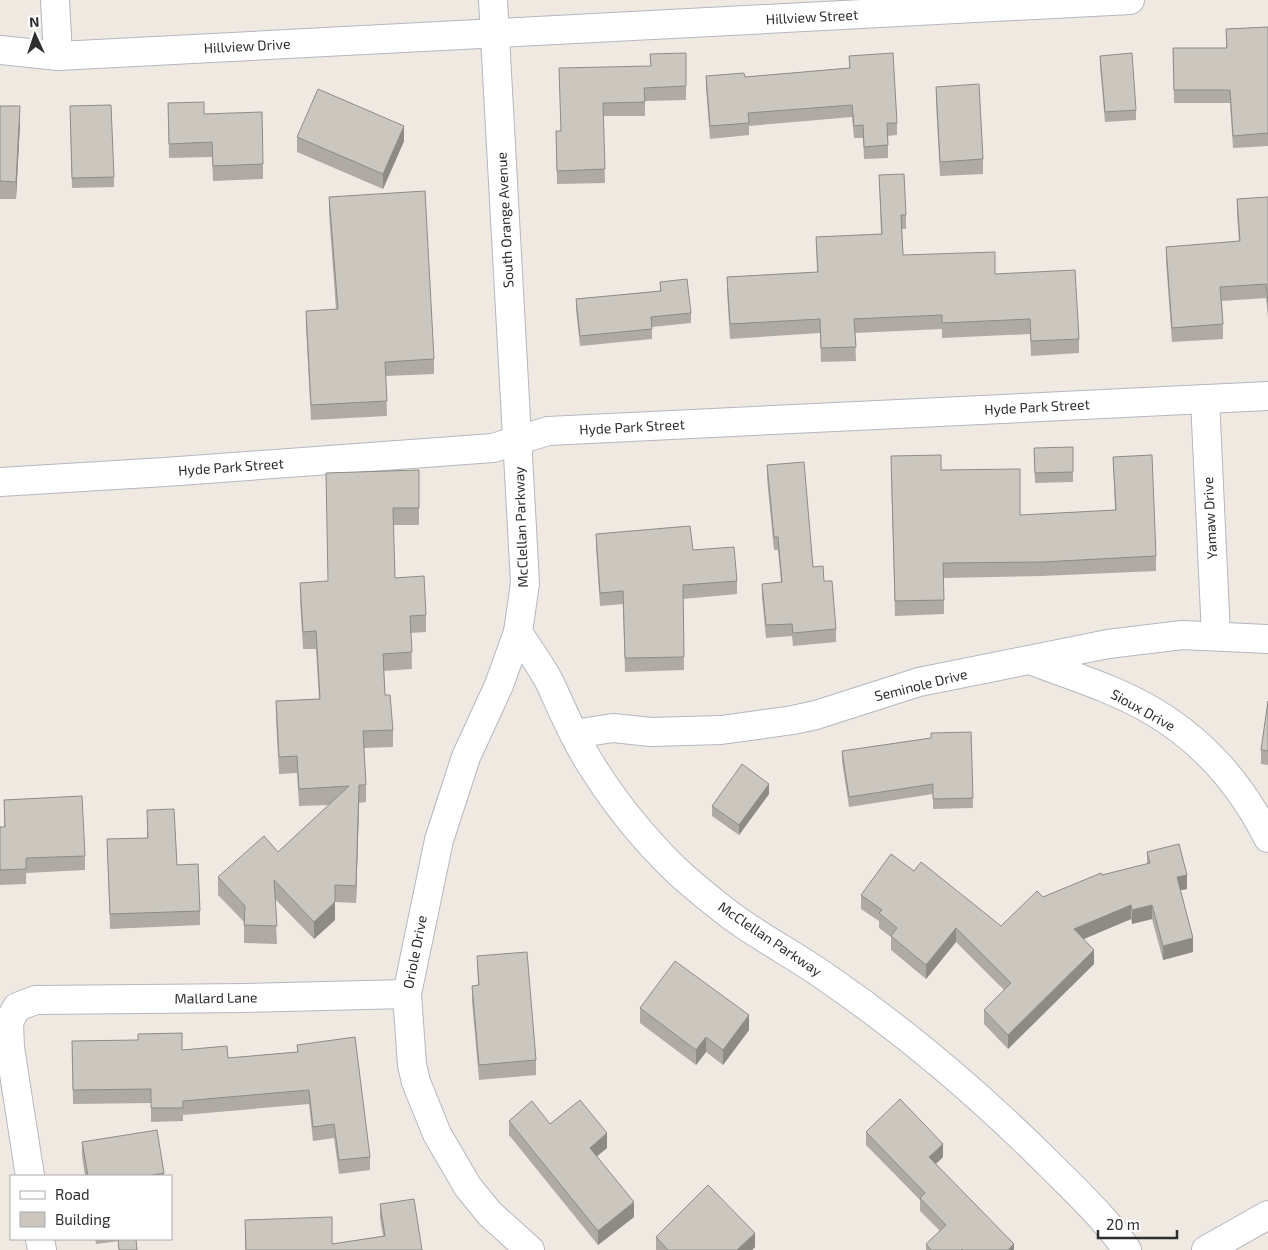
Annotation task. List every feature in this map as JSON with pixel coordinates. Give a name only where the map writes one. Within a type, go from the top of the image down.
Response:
[{"type":"street","points":[[55,0],[58,56]]},
{"type":"street","name":"South Orange Avenue","points":[[493,0],[518,441]]},
{"type":"street","name":"Hillview Street","points":[[494,34],[1130,0]]},
{"type":"street","name":"Hillview Drive","points":[[0,50],[58,56],[494,34]]},
{"type":"street","name":"Hyde Park Street","points":[[0,482],[493,448],[548,431],[1268,396]]},
{"type":"street","name":"Yamaw Drive","points":[[1205,400],[1216,636]]},
{"type":"street","name":"McClellan Parkway","points":[[518,441],[525,583],[518,632],[550,683],[558,704],[594,770],[624,812],[648,841],[677,871],[731,916],[826,977],[871,1010],[967,1087],[1076,1190],[1127,1250]]},
{"type":"street","name":"Oriole Drive","points":[[518,632],[499,685],[466,757],[439,840],[407,994],[412,1065],[416,1082],[437,1134],[468,1187],[490,1214],[530,1250]]},
{"type":"street","name":"Seminole Drive","points":[[574,734],[613,728],[651,732],[721,730],[793,720],[816,715],[919,682],[1108,644],[1182,635],[1268,639]]},
{"type":"street","name":"Sioux Drive","points":[[1030,660],[1118,694],[1177,727],[1199,746],[1232,780],[1257,816],[1268,838]]},
{"type":"street","name":"Mallard Lane","points":[[30,1175],[10,1048],[9,1022],[17,1006],[36,1000],[407,994]]},
{"type":"street","points":[[1206,1250],[1268,1215]]},
{"type":"building","points":[[1268,27],[1268,133],[1233,136],[1230,90],[1174,90],[1173,48],[1227,48],[1226,29]]},
{"type":"building","points":[[686,53],[686,86],[644,88],[645,102],[603,103],[605,169],[557,171],[556,131],[561,131],[559,68],[651,66],[650,54]]},
{"type":"building","points":[[893,53],[897,123],[887,123],[888,145],[864,147],[863,125],[854,126],[852,105],[748,113],[749,123],[710,126],[706,76],[744,73],[745,77],[850,68],[849,56]]},
{"type":"building","points":[[1132,53],[1136,110],[1105,112],[1100,56]]},
{"type":"building","points":[[979,84],[983,159],[940,162],[936,87]]},
{"type":"building","points":[[318,89],[404,126],[383,174],[297,137]]},
{"type":"building","points":[[204,102],[204,114],[262,112],[263,164],[213,166],[212,142],[169,144],[168,103]]},
{"type":"building","points":[[111,105],[114,177],[72,178],[70,106]]},
{"type":"building","points":[[0,106],[20,106],[16,182],[0,181]]},
{"type":"building","points":[[904,174],[906,215],[901,215],[903,255],[995,252],[995,274],[1075,270],[1079,339],[1031,341],[1030,319],[942,323],[942,315],[854,319],[856,347],[821,348],[820,319],[730,324],[727,277],[818,272],[816,237],[882,234],[879,175]]},
{"type":"building","points":[[425,191],[434,359],[385,362],[387,401],[311,405],[306,311],[338,309],[329,197]]},
{"type":"building","points":[[1268,197],[1268,303],[1266,284],[1220,287],[1223,324],[1172,328],[1166,247],[1240,241],[1237,199]]},
{"type":"building","points":[[687,279],[691,313],[651,317],[652,329],[580,336],[576,299],[661,291],[660,282]]},
{"type":"building","points":[[1073,447],[1073,472],[1035,473],[1034,448]]},
{"type":"building","points":[[941,455],[941,470],[1020,469],[1020,515],[1116,510],[1113,457],[1152,455],[1156,556],[1042,562],[943,563],[944,600],[895,601],[891,456]]},
{"type":"building","points":[[804,462],[813,567],[823,566],[824,581],[832,581],[836,629],[793,633],[792,624],[766,625],[762,584],[782,582],[778,537],[774,537],[767,465]]},
{"type":"building","points":[[419,470],[419,508],[393,508],[395,578],[424,576],[426,615],[410,616],[412,652],[383,654],[385,695],[390,695],[393,730],[363,731],[366,785],[359,785],[356,886],[335,885],[335,902],[314,922],[274,880],[277,926],[244,925],[245,906],[218,877],[264,836],[278,852],[349,786],[299,789],[297,756],[279,757],[276,701],[320,699],[316,631],[303,632],[300,583],[328,581],[326,473]]},
{"type":"building","points":[[690,526],[693,550],[734,547],[737,581],[683,585],[684,657],[625,658],[623,591],[600,593],[596,534]]},
{"type":"building","points":[[1268,701],[1268,751],[1261,750]]},
{"type":"building","points":[[971,732],[973,798],[933,799],[933,784],[849,797],[842,751],[931,738],[931,733]]},
{"type":"building","points":[[742,764],[769,784],[739,825],[712,806]]},
{"type":"building","points":[[82,796],[85,856],[26,858],[26,869],[0,870],[0,827],[5,827],[4,800]]},
{"type":"building","points":[[174,809],[177,865],[198,864],[200,911],[110,914],[107,839],[148,838],[147,810]]},
{"type":"building","points":[[1179,844],[1187,875],[1177,877],[1193,938],[1163,946],[1152,905],[1132,910],[1131,905],[1074,929],[1094,950],[1008,1035],[984,1010],[1011,983],[956,928],[926,965],[891,936],[897,928],[879,913],[882,910],[861,895],[891,854],[914,871],[921,862],[1001,926],[1037,891],[1043,897],[1101,873],[1102,875],[1150,863],[1147,852]]},
{"type":"building","points":[[527,952],[536,1060],[479,1065],[472,986],[479,985],[477,956]]},
{"type":"building","points":[[675,961],[749,1015],[723,1050],[706,1037],[696,1050],[640,1008]]},
{"type":"building","points":[[182,1033],[182,1050],[227,1046],[228,1058],[298,1052],[297,1045],[355,1037],[370,1157],[339,1160],[334,1124],[313,1127],[309,1090],[183,1101],[183,1108],[151,1108],[151,1089],[73,1090],[72,1041],[138,1040],[138,1034]]},
{"type":"building","points":[[900,1099],[943,1144],[929,1157],[1014,1244],[1008,1250],[931,1250],[926,1244],[946,1225],[920,1198],[925,1193],[866,1132]]},
{"type":"building","points":[[580,1100],[607,1133],[590,1148],[634,1202],[598,1231],[509,1121],[532,1101],[550,1124]]},
{"type":"building","points":[[157,1130],[164,1173],[153,1175],[88,1175],[82,1142]]},
{"type":"building","points":[[708,1185],[755,1233],[737,1250],[668,1250],[656,1237]]},
{"type":"building","points":[[414,1199],[422,1250],[246,1250],[245,1220],[332,1217],[332,1244],[385,1236],[380,1204]]},
{"type":"building","points":[[118,1240],[136,1240],[137,1250],[119,1250]]}]
